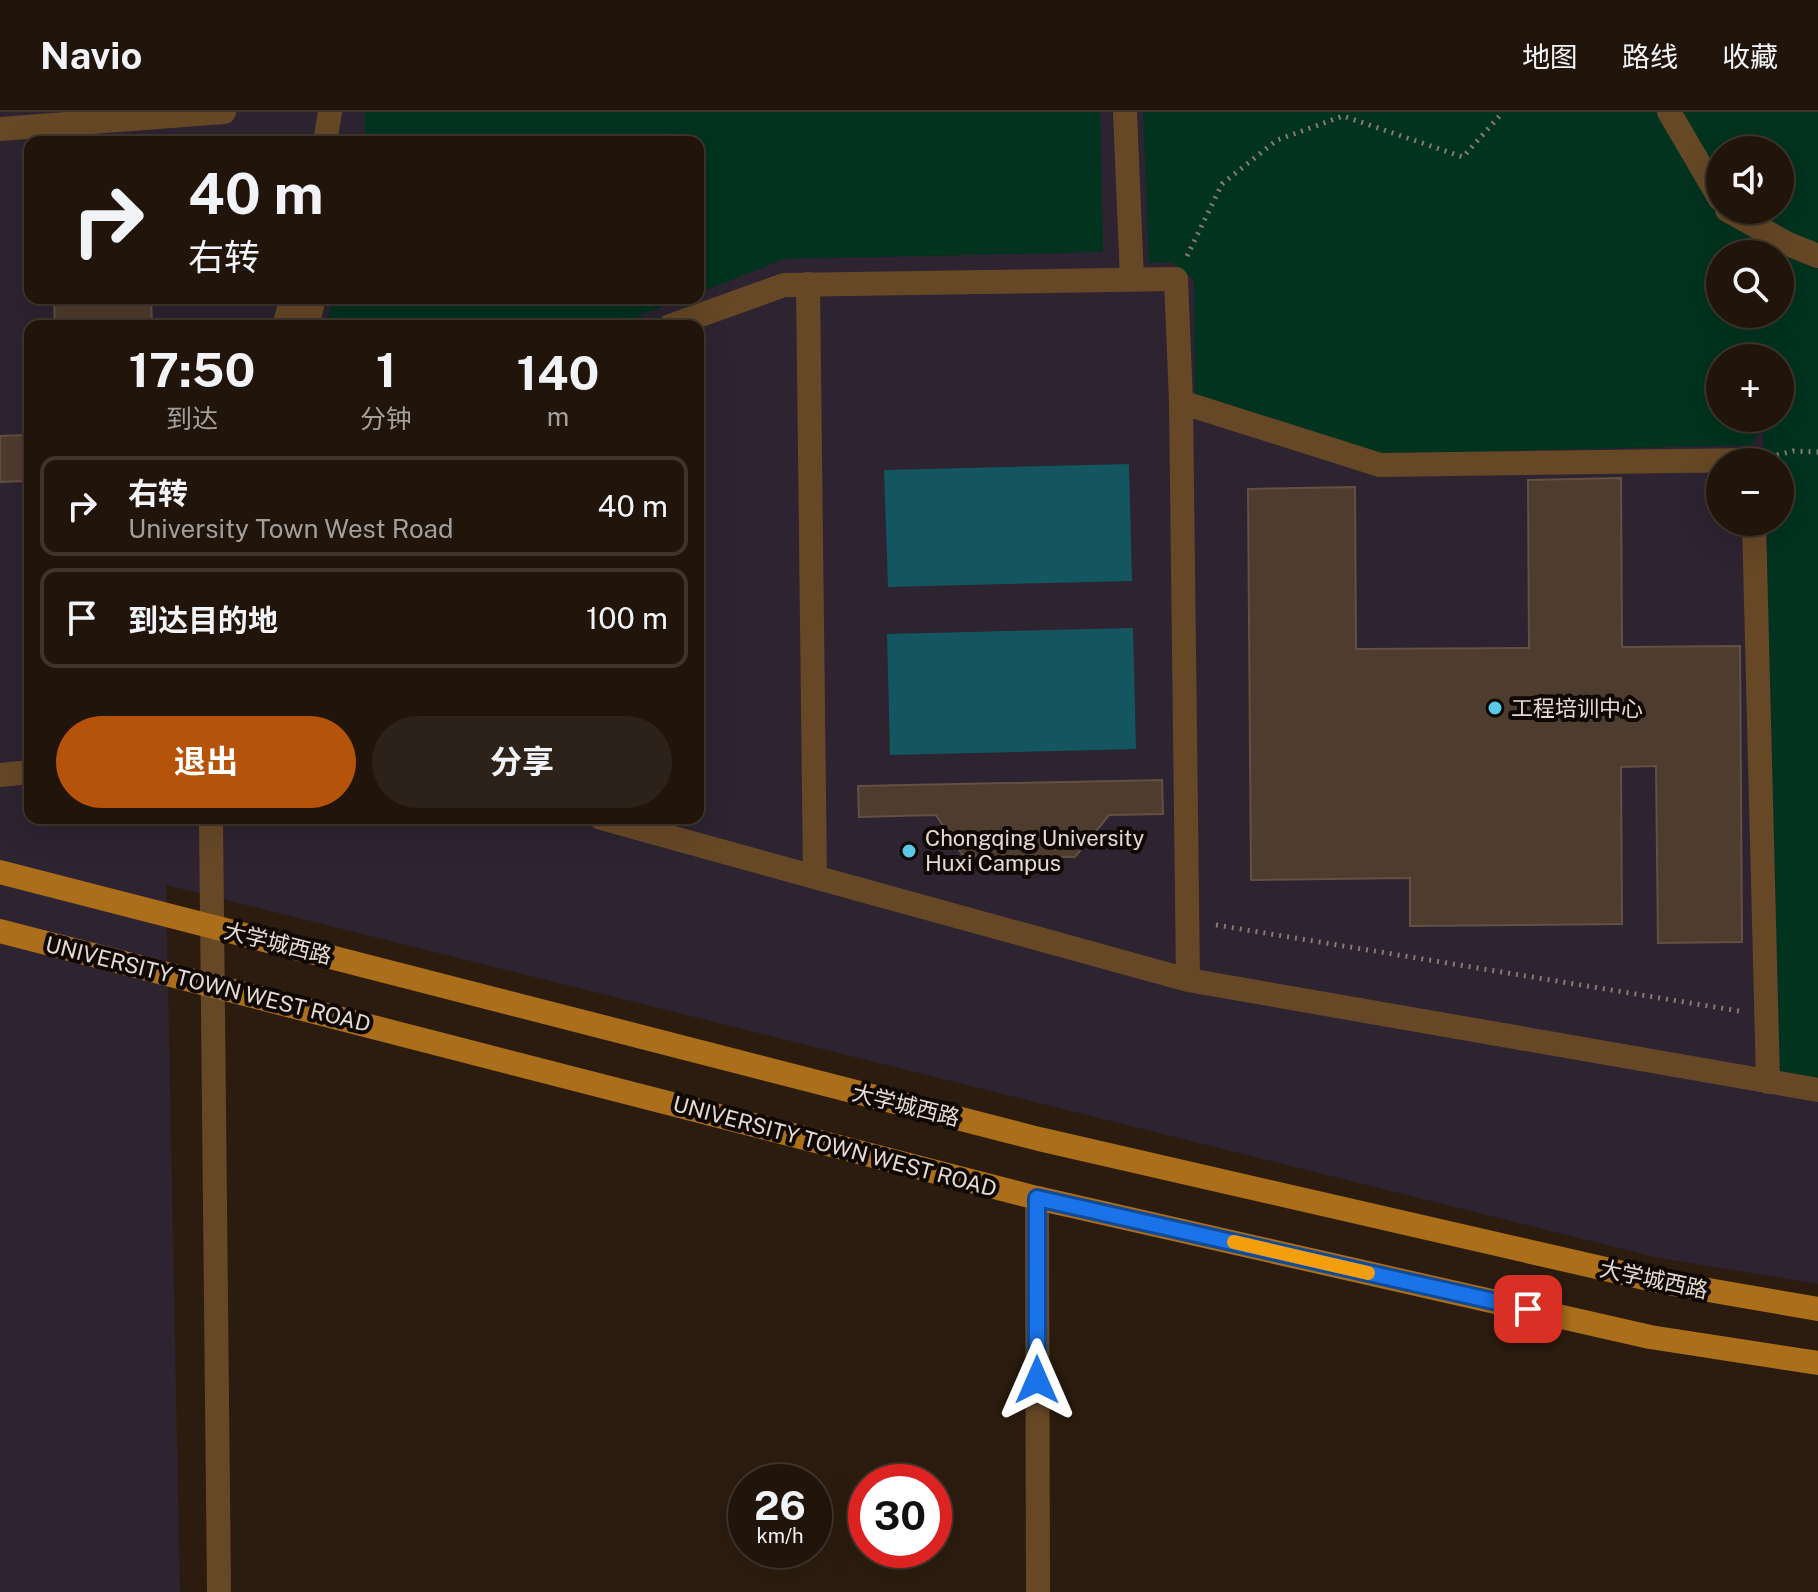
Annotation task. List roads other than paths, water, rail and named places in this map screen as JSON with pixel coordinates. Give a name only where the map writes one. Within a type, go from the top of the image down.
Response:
[{"type":"main road","name":"大学城西路","points":[[0,872],[1039,1139],[1646,1279],[1818,1309]]},
{"type":"main road","name":"UNIVERSITY TOWN WEST ROAD","points":[[0,931],[1037,1198],[1650,1337],[1818,1363]]},
{"type":"street","points":[[0,129],[224,112]]},
{"type":"street","points":[[326,136],[330,112]]},
{"type":"street","points":[[330,112],[332,136]]},
{"type":"street","points":[[1125,112],[1132,280]]},
{"type":"street","points":[[1669,112],[1706,175]]},
{"type":"street","points":[[1752,224],[1818,256]]},
{"type":"street","points":[[687,320],[784,285],[1176,279],[1181,402],[1188,980]]},
{"type":"street","points":[[808,284],[815,877]]},
{"type":"street","points":[[1181,402],[1380,465],[1706,461]]},
{"type":"street","points":[[1754,536],[1768,1082]]},
{"type":"street","points":[[0,775],[24,773]]},
{"type":"street","points":[[211,824],[219,1592]]},
{"type":"street","points":[[623,824],[1188,980],[1818,1090]]},
{"type":"street","points":[[1037,1198],[1038,1592]]},
{"type":"water","points":[[1129,464],[1132,581],[888,587],[884,470]]},
{"type":"water","points":[[1133,628],[1136,749],[890,755],[887,634]]},
{"type":"place","name":"工程培训中心","points":[[1495,708]]},
{"type":"place","name":"Chongqing University Huxi Campus","points":[[909,851]]}]
